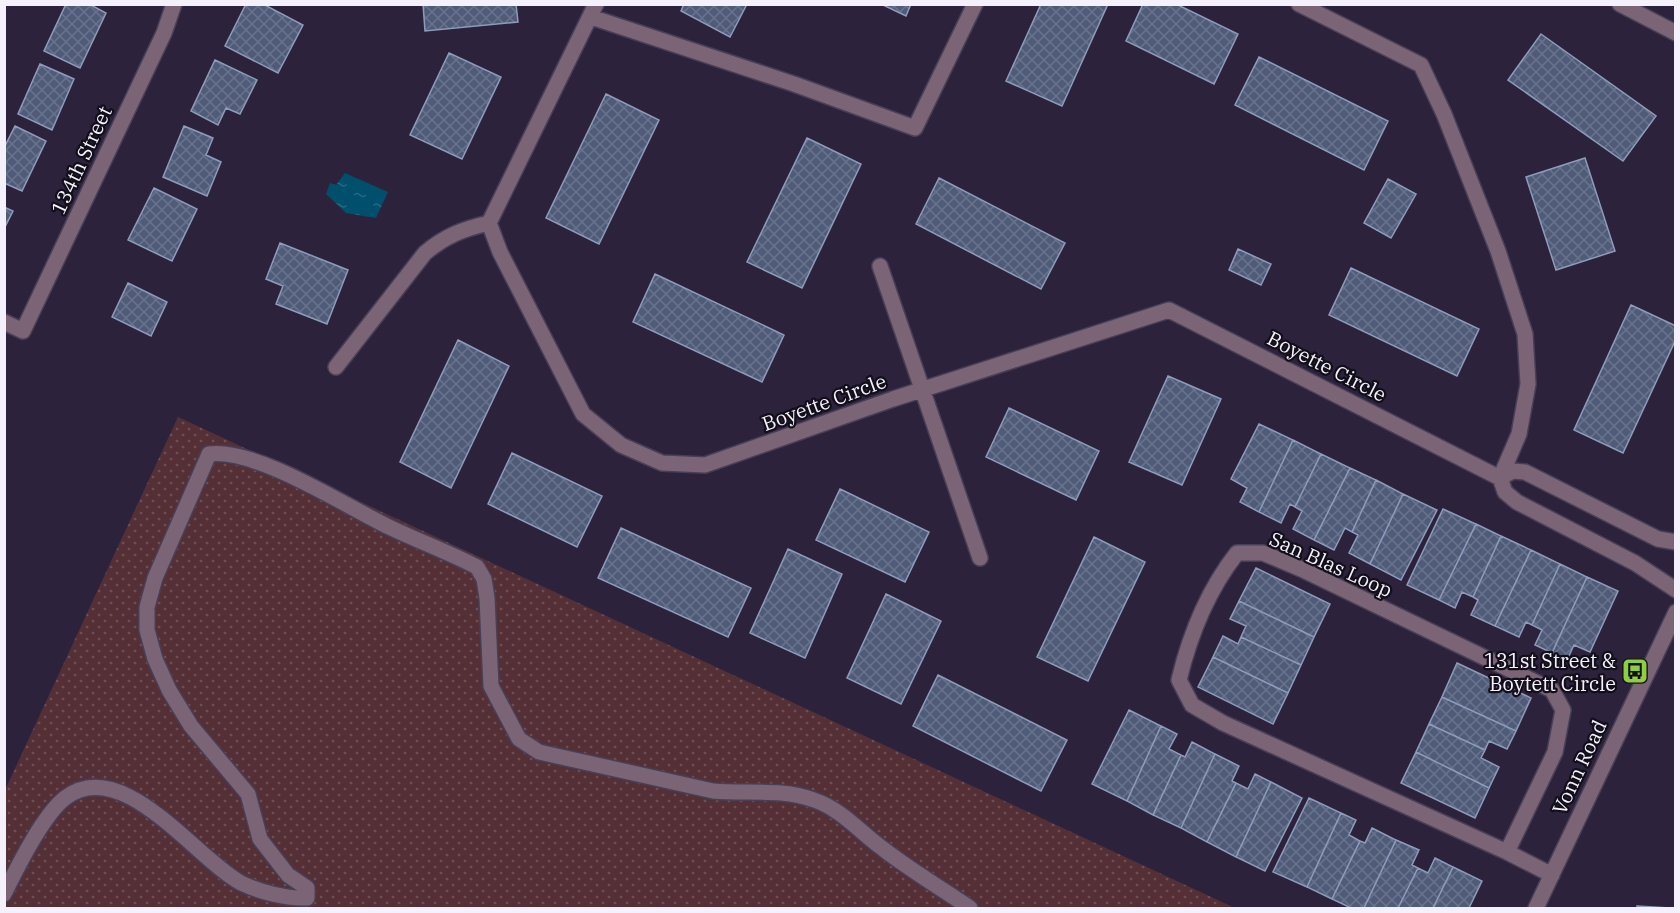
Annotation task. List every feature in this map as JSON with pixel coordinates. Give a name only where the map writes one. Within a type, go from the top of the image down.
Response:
[{"type":"street","name":"134th Street","points":[[4,322],[23,331],[164,33],[174,4]]},
{"type":"street","points":[[336,367],[425,253],[443,238],[464,229],[489,223],[593,11],[915,128],[975,4]]},
{"type":"street","points":[[1299,4],[1421,65],[1444,114],[1498,251],[1525,334],[1528,384],[1519,435],[1500,478]]},
{"type":"street","points":[[1620,4],[1676,33]]},
{"type":"street","name":"Boyette Circle","points":[[489,223],[500,252],[583,414],[621,445],[662,463],[705,465],[921,390],[1169,310],[1500,478],[1505,492],[1517,502],[1635,563],[1676,590]]},
{"type":"street","points":[[880,266],[980,558]]},
{"type":"street","points":[[4,894],[50,812],[67,796],[98,785],[126,792],[241,883],[292,899],[307,898],[307,888],[288,875],[260,839],[248,794],[191,726],[169,690],[155,659],[147,630],[147,607],[159,569],[209,454],[225,452],[303,480],[389,527],[477,567],[484,579],[487,598],[491,686],[519,739],[539,752],[713,791],[743,794],[781,792],[815,800],[847,818],[883,849],[970,909]]},
{"type":"street","points":[[1500,478],[1513,471],[1525,472],[1658,539],[1676,542]]},
{"type":"street","name":"San Blas Loop","points":[[1507,852],[1555,752],[1563,710],[1552,690],[1273,557],[1263,553],[1237,553],[1221,573],[1189,640],[1179,680],[1192,705],[1223,723],[1507,852],[1552,875]]},
{"type":"street","name":"Vonn Road","points":[[1536,909],[1676,612]]},
{"type":"shaded area","points":[[178,417],[1235,908],[5,908],[5,790]]},
{"type":"water","points":[[345,173],[388,192],[376,218],[346,213],[326,194],[330,183],[336,185]]},
{"type":"building","points":[[66,4],[89,4],[106,13],[80,68],[44,51]]},
{"type":"building","points":[[246,4],[263,4],[303,25],[278,73],[225,46]]},
{"type":"building","points":[[423,4],[516,4],[518,22],[425,31]]},
{"type":"building","points":[[684,4],[747,4],[730,37],[681,11]]},
{"type":"building","points":[[881,4],[911,4],[906,16]]},
{"type":"building","points":[[1041,4],[1108,4],[1062,106],[1006,81]]},
{"type":"building","points":[[1143,4],[1176,4],[1238,34],[1214,84],[1126,41]]},
{"type":"building","points":[[1541,34],[1656,116],[1623,161],[1508,80]]},
{"type":"building","points":[[449,53],[501,77],[462,159],[410,135]]},
{"type":"building","points":[[1259,57],[1388,121],[1364,170],[1235,105]]},
{"type":"building","points":[[215,60],[257,80],[240,114],[226,108],[218,125],[191,111]]},
{"type":"building","points":[[40,64],[74,79],[52,130],[18,114]]},
{"type":"building","points":[[606,94],[659,120],[599,244],[546,218]]},
{"type":"building","points":[[15,126],[46,141],[22,191],[4,183],[4,148]]},
{"type":"building","points":[[184,126],[213,138],[206,155],[221,162],[207,196],[163,177]]},
{"type":"building","points":[[807,138],[861,164],[802,288],[747,262]]},
{"type":"building","points":[[1585,158],[1615,251],[1556,270],[1526,177]]},
{"type":"building","points":[[939,178],[1065,243],[1041,289],[916,224]]},
{"type":"building","points":[[1388,179],[1416,194],[1391,238],[1364,223]]},
{"type":"building","points":[[154,188],[197,209],[172,261],[128,240]]},
{"type":"building","points":[[4,207],[13,211],[4,229]]},
{"type":"building","points":[[280,243],[348,270],[327,324],[276,304],[283,286],[266,279]]},
{"type":"building","points":[[1238,249],[1271,264],[1261,285],[1229,270]]},
{"type":"building","points":[[1351,268],[1479,329],[1457,376],[1329,315]]},
{"type":"building","points":[[655,274],[784,335],[762,382],[633,322]]},
{"type":"building","points":[[128,283],[167,302],[151,336],[112,317]]},
{"type":"building","points":[[1631,305],[1676,326],[1676,339],[1623,453],[1574,430]]},
{"type":"building","points":[[458,340],[509,366],[451,488],[400,462]]},
{"type":"building","points":[[1168,376],[1221,399],[1182,485],[1129,462]]},
{"type":"building","points":[[1009,408],[1099,451],[1076,500],[986,457]]},
{"type":"building","points":[[1259,424],[1293,440],[1259,512],[1240,502],[1247,488],[1231,479]]},
{"type":"building","points":[[1293,440],[1321,454],[1295,507],[1290,504],[1281,523],[1259,512]]},
{"type":"building","points":[[512,453],[602,496],[577,547],[488,504]]},
{"type":"building","points":[[1321,454],[1350,468],[1314,540],[1293,529],[1302,511],[1295,507]]},
{"type":"building","points":[[1350,468],[1376,480],[1352,532],[1345,528],[1334,550],[1314,540]]},
{"type":"building","points":[[1376,480],[1403,494],[1370,564],[1349,553],[1358,535],[1352,532]]},
{"type":"building","points":[[840,489],[929,532],[905,582],[816,540]]},
{"type":"building","points":[[1403,494],[1437,510],[1401,580],[1370,564]]},
{"type":"building","points":[[1443,509],[1476,524],[1439,600],[1407,585]]},
{"type":"building","points":[[1476,524],[1501,536],[1473,597],[1462,592],[1455,608],[1439,600]]},
{"type":"building","points":[[621,528],[751,588],[728,637],[598,578]]},
{"type":"building","points":[[1501,536],[1531,550],[1495,626],[1471,615],[1478,600],[1473,597]]},
{"type":"building","points":[[1094,537],[1145,562],[1088,681],[1037,657]]},
{"type":"building","points":[[788,549],[842,574],[805,658],[750,633]]},
{"type":"building","points":[[1531,550],[1560,564],[1532,625],[1526,622],[1519,637],[1495,626]]},
{"type":"building","points":[[1560,564],[1587,577],[1552,653],[1535,645],[1542,630],[1532,625]]},
{"type":"building","points":[[1256,568],[1330,604],[1314,637],[1239,601]]},
{"type":"building","points":[[1587,577],[1618,591],[1590,652],[1574,645],[1567,660],[1552,653]]},
{"type":"building","points":[[886,594],[941,621],[901,704],[847,678]]},
{"type":"building","points":[[1239,601],[1314,637],[1301,665],[1241,637],[1246,626],[1230,619]]},
{"type":"building","points":[[1223,636],[1238,644],[1241,637],[1301,665],[1288,693],[1213,657]]},
{"type":"building","points":[[1213,657],[1288,693],[1273,724],[1198,687]]},
{"type":"building","points":[[1457,663],[1531,698],[1516,731],[1442,697]]},
{"type":"building","points":[[938,675],[1067,740],[1041,791],[913,726]]},
{"type":"building","points":[[1442,697],[1516,731],[1507,749],[1489,741],[1485,750],[1429,724]]},
{"type":"building","points":[[1129,710],[1161,726],[1127,801],[1092,784]]},
{"type":"building","points":[[1429,724],[1485,750],[1481,758],[1499,767],[1489,788],[1416,752]]},
{"type":"building","points":[[1161,726],[1177,734],[1169,749],[1181,755],[1153,815],[1127,801]]},
{"type":"building","points":[[1192,742],[1215,754],[1181,828],[1153,815],[1181,755],[1185,757]]},
{"type":"building","points":[[1416,752],[1489,788],[1475,818],[1401,783]]},
{"type":"building","points":[[1215,754],[1239,766],[1232,781],[1236,783],[1207,842],[1181,828]]},
{"type":"building","points":[[1255,774],[1271,782],[1236,857],[1207,842],[1236,783],[1248,789]]},
{"type":"building","points":[[1271,782],[1302,798],[1265,871],[1236,857]]},
{"type":"building","points":[[1309,798],[1341,813],[1307,887],[1273,872]]},
{"type":"building","points":[[1341,813],[1356,820],[1349,835],[1360,841],[1332,899],[1307,887]]},
{"type":"building","points":[[1372,828],[1396,840],[1364,908],[1351,908],[1332,899],[1360,841],[1365,843]]},
{"type":"building","points":[[1396,840],[1419,850],[1412,865],[1418,868],[1398,908],[1364,908]]},
{"type":"building","points":[[1435,858],[1453,867],[1433,908],[1398,908],[1418,868],[1428,873]]},
{"type":"building","points":[[1453,867],[1482,881],[1469,908],[1433,908]]},
{"type":"building","points":[[1637,906],[1670,908],[1637,908]]},
{"type":"place","name":"131st Street & Boytett Circle","points":[[1635,671]]}]
